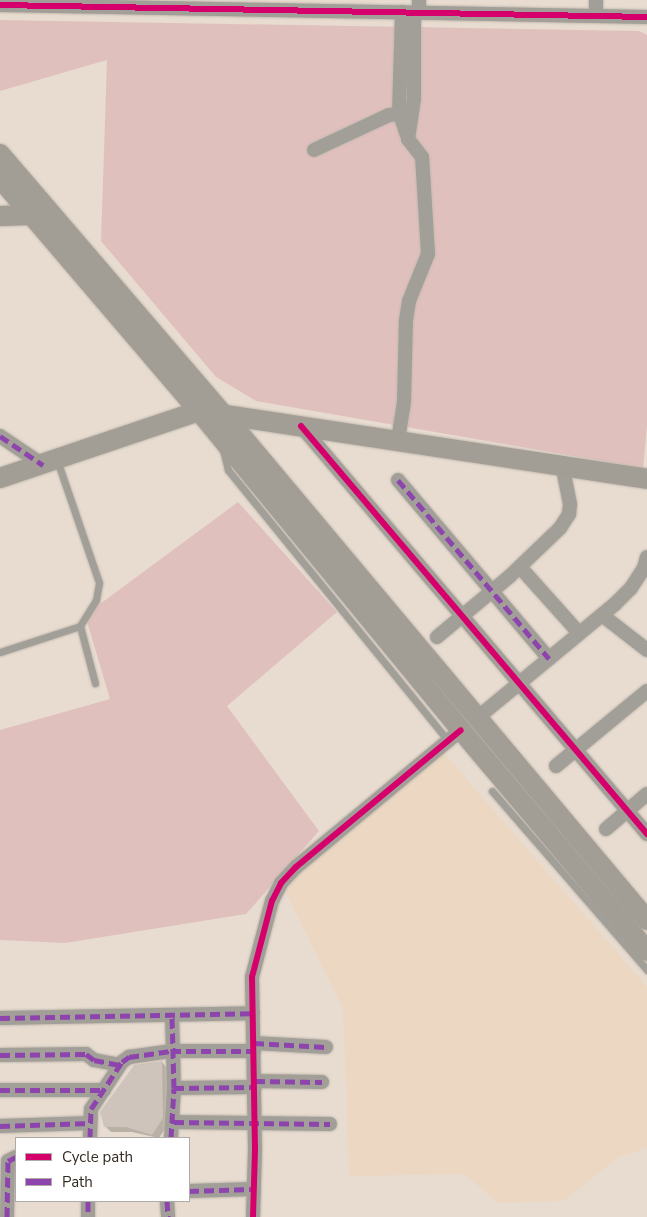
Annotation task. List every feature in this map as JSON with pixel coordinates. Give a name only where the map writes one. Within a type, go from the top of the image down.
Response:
[{"type":"main road","points":[[0,154],[223,414],[462,730]]},
{"type":"main road","points":[[0,178],[199,410],[462,730],[536,815],[647,951]]},
{"type":"main road","points":[[0,216],[31,215]]},
{"type":"main road","points":[[0,478],[199,410],[562,464],[647,479]]},
{"type":"main road","points":[[536,815],[647,920]]},
{"type":"street","points":[[596,0],[596,16]]},
{"type":"street","points":[[0,5],[49,3],[236,5],[647,17]]},
{"type":"street","points":[[398,440],[404,400],[406,320],[409,301],[428,254],[422,157],[408,138],[406,113],[413,9]]},
{"type":"street","points":[[314,150],[406,113]]},
{"type":"street","points":[[301,426],[464,615],[519,685],[647,834]]},
{"type":"street","points":[[0,436],[50,462]]},
{"type":"street","points":[[437,637],[491,593],[560,528],[569,514],[570,504],[562,464]]},
{"type":"street","points":[[398,480],[548,659]]},
{"type":"street","points":[[253,1217],[255,1084],[252,977],[272,901],[281,883],[296,867],[519,685],[602,614],[631,588],[644,568],[647,557]]},
{"type":"street","points":[[520,567],[579,633]]},
{"type":"street","points":[[631,588],[647,583]]},
{"type":"street","points":[[602,614],[647,650]]},
{"type":"street","points":[[556,766],[647,691]]},
{"type":"street","points":[[606,829],[647,794]]},
{"type":"street","points":[[0,1018],[172,1016],[253,1012]]},
{"type":"street","points":[[171,1137],[174,1122],[171,1051],[172,1016]]},
{"type":"street","points":[[90,1137],[91,1109],[120,1065],[129,1057],[171,1051],[254,1047],[326,1047]]},
{"type":"street","points":[[0,1055],[86,1054],[94,1060],[120,1065]]},
{"type":"street","points":[[174,1088],[322,1082]]},
{"type":"street","points":[[0,1090],[104,1090]]},
{"type":"street","points":[[174,1122],[330,1124]]},
{"type":"street","points":[[0,1126],[90,1123]]},
{"type":"street","points":[[7,1217],[12,1195],[8,1162]]},
{"type":"street","points":[[190,1191],[252,1189]]},
{"type":"street","points":[[88,1202],[88,1217]]},
{"type":"street","points":[[167,1202],[168,1217]]},
{"type":"lane","points":[[0,652],[80,626],[96,600],[99,583],[50,462]]},
{"type":"lane","points":[[80,626],[95,683]]},
{"type":"lane","points":[[492,790],[536,815],[647,970]]},
{"type":"shaded area","points":[[0,20],[639,31],[647,35],[647,425],[643,468],[256,401],[216,377],[101,241],[107,60],[0,91]]},
{"type":"shaded area","points":[[238,502],[337,612],[227,706],[319,831],[246,914],[65,943],[0,940],[0,730],[110,699],[85,615]]},
{"type":"shaded area","points":[[444,753],[647,987],[647,1148],[618,1157],[564,1201],[498,1203],[464,1174],[349,1176],[343,1008],[283,887]]},
{"type":"building","points":[[162,1061],[163,1118],[152,1135],[126,1127],[104,1127],[100,1112],[134,1065]]},
{"type":"marked path","points":[[0,436],[43,465]]},
{"type":"marked path","points":[[398,480],[549,659]]},
{"type":"marked path","points":[[0,1018],[253,1013]]},
{"type":"marked path","points":[[171,1137],[174,1088],[172,1016]]},
{"type":"marked path","points":[[254,1043],[326,1047]]},
{"type":"marked path","points":[[90,1137],[91,1109],[122,1062],[129,1057],[171,1051],[254,1051]]},
{"type":"marked path","points":[[0,1055],[86,1054],[94,1060],[120,1065]]},
{"type":"marked path","points":[[255,1081],[322,1082]]},
{"type":"marked path","points":[[174,1088],[255,1087]]},
{"type":"marked path","points":[[0,1090],[104,1090]]},
{"type":"marked path","points":[[174,1122],[330,1124]]},
{"type":"marked path","points":[[0,1126],[90,1123]]},
{"type":"marked path","points":[[7,1217],[8,1161],[15,1158]]},
{"type":"marked path","points":[[190,1191],[252,1189]]},
{"type":"marked path","points":[[88,1202],[88,1217]]},
{"type":"marked path","points":[[167,1202],[168,1217]]},
{"type":"cycle path","points":[[0,5],[647,17]]},
{"type":"cycle path","points":[[301,426],[647,834]]},
{"type":"cycle path","points":[[253,1217],[255,1149],[252,977],[272,901],[281,883],[296,867],[461,730]]}]
